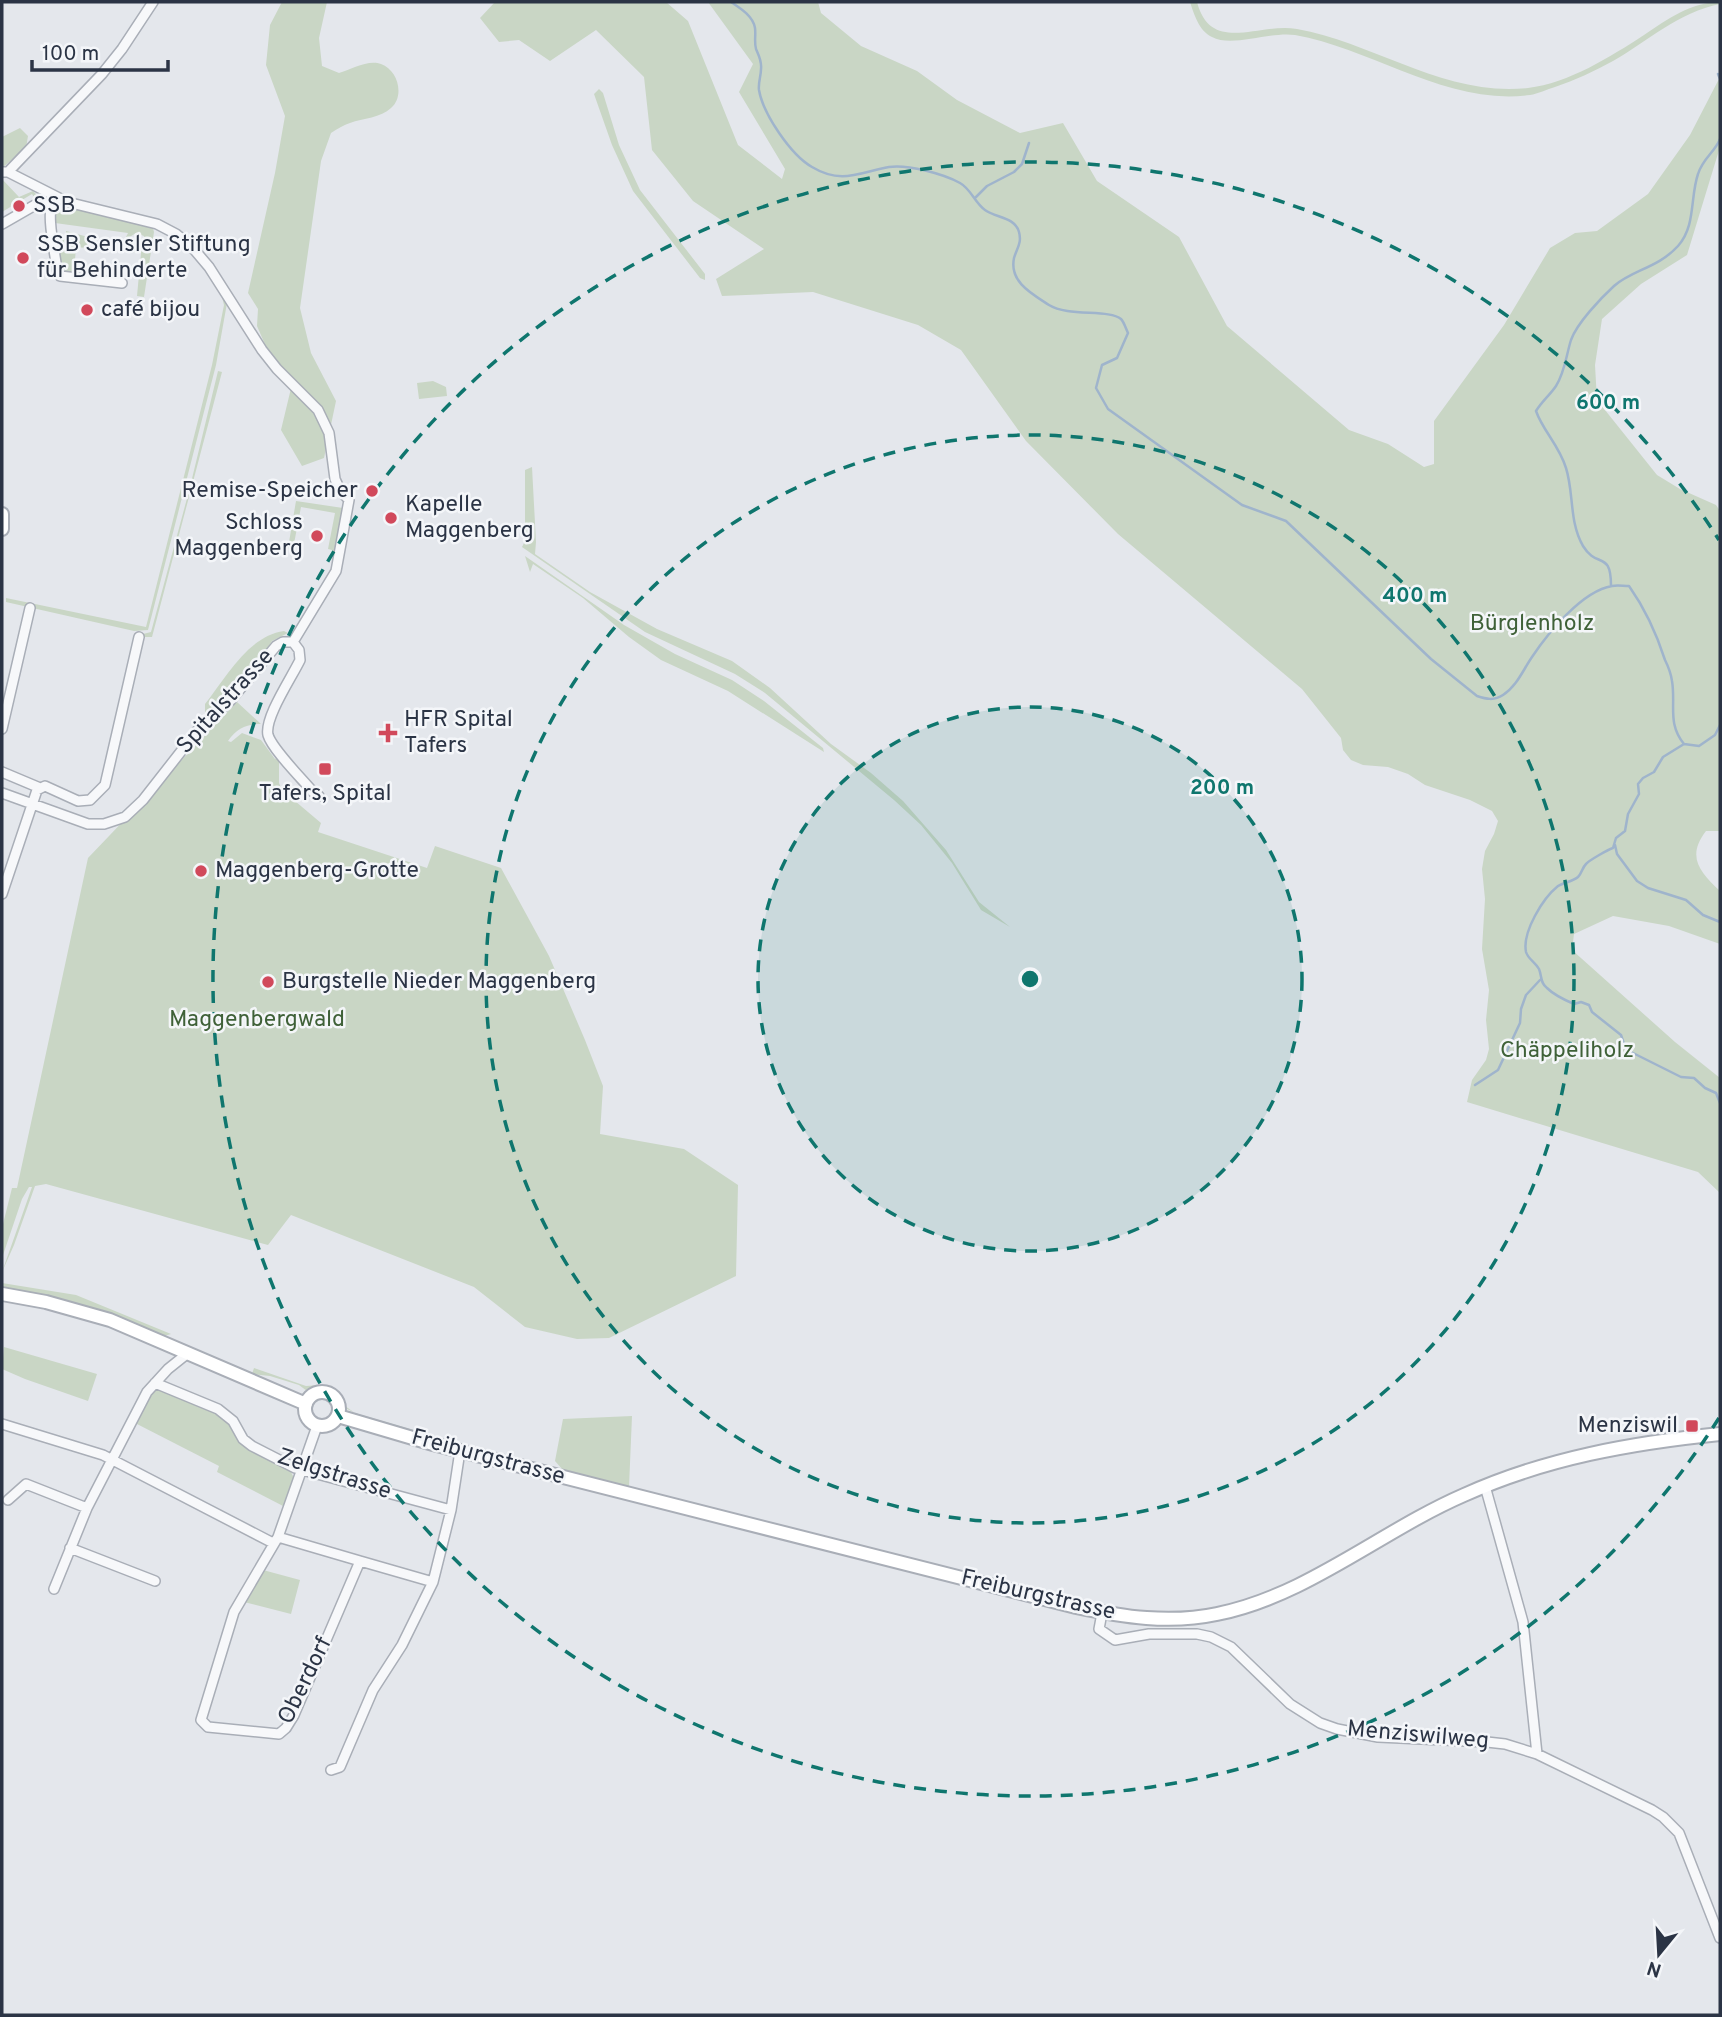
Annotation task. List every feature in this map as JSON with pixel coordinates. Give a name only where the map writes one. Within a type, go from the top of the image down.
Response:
[{"type":"main road","points":[[2,514],[2,529]]},
{"type":"main road","points":[[2,1294],[46,1302],[100,1317],[306,1404]]},
{"type":"main road","points":[[328,1393],[336,1400],[338,1416],[327,1426],[317,1426],[306,1415],[306,1404],[312,1395],[328,1393]]},
{"type":"main road","name":"Freiburgstrasse","points":[[338,1416],[409,1438],[1102,1613],[1168,1619],[1205,1616],[1246,1607],[1294,1587],[1425,1513],[1485,1486],[1538,1467],[1603,1450],[1720,1434]]},
{"type":"street","points":[[5,172],[102,74],[153,2]]},
{"type":"street","name":"Spitalstrasse","points":[[2,793],[88,824],[104,824],[125,817],[143,800],[197,731],[232,699],[276,646],[283,642],[293,642],[336,572],[349,500],[340,490],[335,478],[329,433],[318,410],[270,359],[209,267],[184,240],[157,224],[53,199],[5,172]]},
{"type":"street","points":[[2,224],[35,205],[53,199],[57,270],[61,276],[122,283]]},
{"type":"street","points":[[2,729],[30,608]]},
{"type":"street","points":[[2,772],[40,788],[48,786],[78,801],[90,800],[105,785],[139,637]]},
{"type":"street","points":[[293,642],[299,650],[300,660],[269,721],[268,733],[290,765],[319,796]]},
{"type":"street","points":[[2,894],[31,804],[40,788]]},
{"type":"street","points":[[54,1589],[87,1508],[147,1392],[188,1353]]},
{"type":"street","name":"Zelgstrasse","points":[[155,1383],[218,1409],[233,1421],[243,1439],[252,1446],[302,1470],[451,1510]]},
{"type":"street","points":[[2,1424],[111,1459],[275,1540],[433,1582]]},
{"type":"street","name":"Oberdorf","points":[[317,1426],[275,1540],[234,1612],[201,1720],[208,1727],[279,1734],[286,1728],[360,1561]]},
{"type":"street","points":[[331,1770],[340,1767],[373,1690],[402,1645],[433,1582],[451,1510],[460,1451]]},
{"type":"street","points":[[8,1500],[26,1484],[87,1508]]},
{"type":"street","points":[[1485,1486],[1522,1622],[1537,1754]]},
{"type":"street","points":[[70,1548],[155,1581]]},
{"type":"street","name":"Menziswilweg","points":[[1102,1613],[1099,1629],[1115,1640],[1143,1635],[1189,1634],[1218,1640],[1241,1655],[1299,1711],[1337,1729],[1378,1737],[1497,1743],[1537,1754],[1652,1811],[1673,1825],[1683,1842],[1720,1938]]},
{"type":"green space","points":[[282,2],[327,2],[319,38],[322,66],[339,73],[366,64],[381,64],[392,72],[398,84],[398,97],[387,111],[348,124],[331,133],[321,161],[300,308],[311,353],[336,401],[324,458],[302,466],[281,430],[293,380],[267,349],[257,326],[258,309],[248,293],[285,116],[266,65],[270,25]]},
{"type":"green space","name":"Bürglenholz","points":[[495,2],[666,2],[688,21],[738,145],[782,179],[785,169],[739,92],[753,64],[708,2],[818,2],[821,13],[861,46],[917,71],[957,100],[1020,133],[1063,123],[1097,181],[1179,237],[1227,326],[1349,430],[1388,444],[1424,467],[1434,464],[1434,421],[1504,325],[1550,248],[1575,233],[1597,231],[1648,194],[1690,135],[1720,77],[1720,147],[1687,255],[1641,284],[1602,319],[1595,365],[1597,400],[1657,475],[1716,505],[1720,511],[1720,831],[1706,831],[1700,840],[1696,856],[1702,871],[1720,891],[1720,944],[1669,926],[1613,916],[1574,934],[1572,950],[1675,1042],[1720,1078],[1720,1193],[1698,1172],[1467,1102],[1472,1080],[1486,1060],[1489,1049],[1486,1020],[1489,990],[1482,949],[1485,899],[1482,869],[1485,851],[1498,821],[1492,811],[1470,800],[1425,785],[1408,774],[1351,760],[1343,750],[1341,738],[1302,689],[1118,534],[1026,441],[961,350],[918,325],[813,292],[722,296],[716,279],[764,249],[693,201],[652,150],[644,77],[596,30],[550,61],[519,40],[499,42],[480,18]]},
{"type":"green space","points":[[1190,2],[1197,2],[1204,18],[1213,28],[1225,32],[1297,29],[1354,45],[1439,77],[1497,89],[1528,88],[1559,81],[1603,60],[1680,12],[1709,3],[1720,4],[1677,20],[1613,61],[1577,78],[1533,94],[1499,96],[1440,85],[1324,42],[1295,35],[1220,40],[1204,31]]},
{"type":"green space","points":[[599,89],[603,93],[619,145],[640,190],[705,274],[705,280],[700,278],[633,191],[612,145],[594,94]]},
{"type":"green space","points":[[20,128],[28,136],[26,148],[2,168],[2,137]]},
{"type":"green space","points":[[2,179],[19,197],[33,191],[38,196],[35,199],[32,194],[2,212]]},
{"type":"green space","points":[[64,205],[152,225],[154,232],[144,297],[137,296],[141,253],[132,252],[127,243],[140,247],[145,242],[144,236],[136,233],[128,238],[128,233],[55,223],[55,215]]},
{"type":"green space","points":[[66,231],[88,237],[87,248],[76,247],[74,273],[64,270],[59,262],[59,240],[66,239]]},
{"type":"green space","points":[[221,293],[227,303],[216,365],[148,630],[134,631],[6,602],[6,598],[146,627],[212,365],[224,305]]},
{"type":"green space","points":[[218,371],[222,372],[152,637],[142,637],[143,634],[151,632]]},
{"type":"green space","points":[[433,381],[446,387],[447,396],[419,399],[417,383]]},
{"type":"green space","points":[[532,467],[535,554],[590,592],[657,629],[732,661],[770,688],[831,744],[903,801],[946,850],[979,902],[1010,927],[981,910],[952,863],[921,825],[765,693],[735,674],[645,632],[522,547],[525,541],[525,470]]},
{"type":"green space","points":[[296,501],[343,508],[344,517],[336,556],[331,556],[332,550],[328,549],[335,513],[301,507],[293,549],[288,548]]},
{"type":"green space","points":[[525,556],[624,625],[675,654],[732,680],[764,701],[823,748],[824,752],[728,691],[661,660],[583,598],[533,564],[530,572]]},
{"type":"green space","points":[[284,631],[288,633],[272,641],[246,677],[205,715],[205,704],[249,649],[259,641]]},
{"type":"green space","name":"Maggenbergwald","points":[[237,702],[261,724],[242,728],[228,741],[231,742],[242,733],[261,740],[275,759],[278,757],[279,783],[282,790],[321,823],[318,832],[427,868],[435,846],[501,868],[549,956],[603,1086],[600,1134],[684,1149],[738,1185],[736,1276],[609,1338],[577,1339],[525,1327],[474,1287],[291,1215],[268,1245],[46,1184],[35,1186],[2,1272],[32,1187],[29,1187],[22,1199],[2,1258],[2,1228],[12,1188],[17,1188],[88,858]]},
{"type":"green space","points":[[2,1283],[76,1295],[171,1334],[164,1336],[2,1290]]},
{"type":"green space","points":[[4,1347],[97,1374],[88,1401],[2,1369]]},
{"type":"green space","points":[[254,1368],[306,1386],[320,1385],[335,1390],[345,1406],[354,1412],[345,1408],[330,1392],[307,1391],[299,1385],[270,1376],[252,1374]]},
{"type":"green space","points":[[160,1388],[213,1410],[231,1425],[247,1448],[290,1470],[295,1480],[285,1507],[217,1472],[219,1466],[135,1423],[150,1392]]},
{"type":"green space","points":[[356,1413],[482,1450],[368,1419]]},
{"type":"green space","points":[[632,1416],[629,1487],[562,1469],[555,1461],[563,1419]]},
{"type":"green space","points":[[263,1570],[300,1580],[291,1614],[244,1602]]},
{"type":"waterway","points":[[731,2],[746,13],[754,24],[755,46],[761,63],[759,90],[762,100],[772,122],[795,153],[812,167],[833,175],[851,176],[897,166],[935,173],[960,183],[989,213],[1014,223],[1020,239],[1013,266],[1018,281],[1023,286],[1057,309],[1107,314],[1121,319],[1124,324],[1128,333],[1117,358],[1102,365],[1096,388],[1108,409],[1242,505],[1286,521],[1431,659],[1477,696],[1493,699],[1508,691],[1556,625],[1589,596],[1612,586],[1629,586],[1650,622],[1672,678],[1674,721],[1684,744],[1699,746],[1715,735],[1720,725]]},
{"type":"waterway","points":[[1718,74],[1720,79]]},
{"type":"waterway","points":[[1611,586],[1609,568],[1588,553],[1579,537],[1566,468],[1536,411],[1559,381],[1571,340],[1590,311],[1614,286],[1662,259],[1684,238],[1688,230],[1698,174],[1720,139]]},
{"type":"waterway","points":[[975,198],[987,186],[1014,172],[1022,164],[1029,143]]},
{"type":"waterway","points":[[1684,744],[1663,757],[1654,772],[1638,784],[1639,794],[1628,814],[1625,831],[1616,838],[1613,848],[1588,862],[1578,877],[1558,886],[1546,899],[1530,925],[1526,952],[1539,969],[1543,984],[1550,990],[1574,1004],[1581,1002],[1589,1005],[1592,1012],[1621,1035],[1631,1052],[1681,1077],[1694,1078],[1716,1093],[1720,1103]]},
{"type":"waterway","points":[[1615,845],[1617,854],[1637,881],[1648,888],[1686,900],[1703,915],[1720,922]]},
{"type":"waterway","points":[[1475,1085],[1498,1070],[1520,1023],[1526,995],[1540,980]]},
{"type":"place","name":"SSB","points":[[19,206]]},
{"type":"place","name":"SSB Sensler Stiftung für Behinderte","points":[[23,258]]},
{"type":"place","name":"café bijou","points":[[87,310]]},
{"type":"place","name":"Remise-Speicher","points":[[372,491]]},
{"type":"place","name":"Kapelle Maggenberg","points":[[391,518]]},
{"type":"place","name":"Schloss Maggenberg","points":[[317,536]]},
{"type":"place","name":"HFR Spital Tafers","points":[[388,733]]},
{"type":"place","name":"Tafers, Spital","points":[[325,769]]},
{"type":"place","name":"Maggenberg-Grotte","points":[[201,871]]},
{"type":"place","name":"Burgstelle Nieder Maggenberg","points":[[268,982]]},
{"type":"place","name":"Menziswil","points":[[1692,1426]]},
{"type":"park label","name":"Chäppeliholz","points":[[1567,1051]]}]
